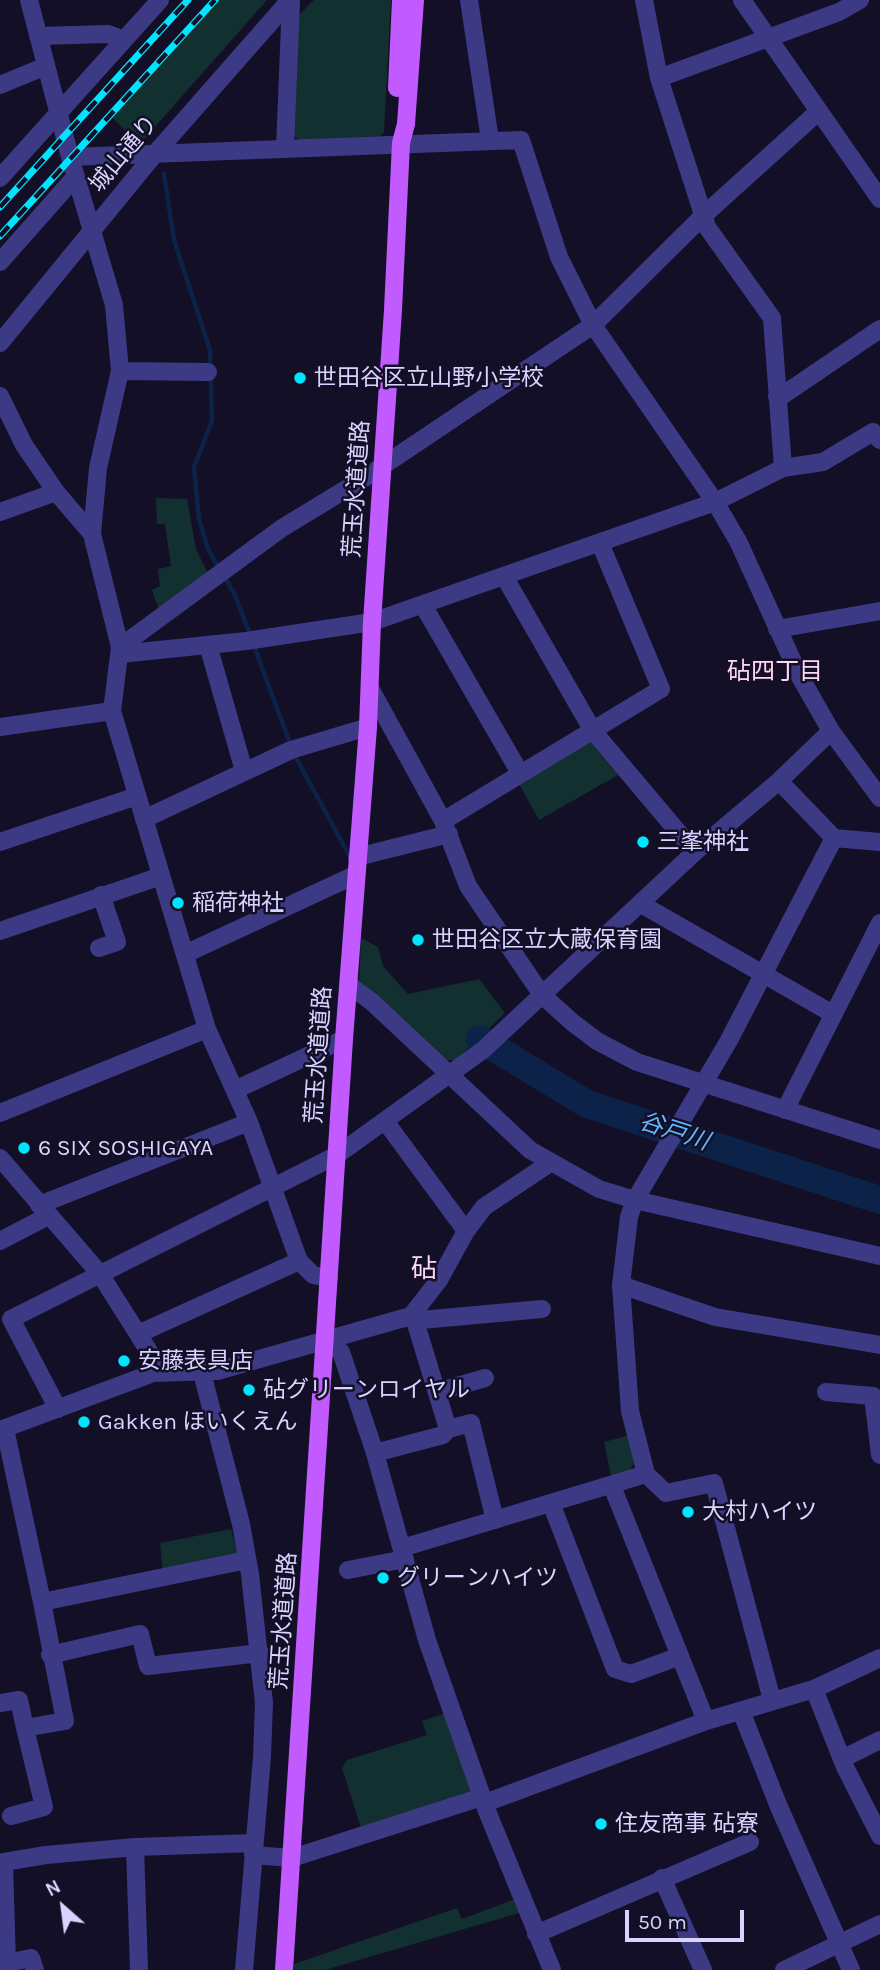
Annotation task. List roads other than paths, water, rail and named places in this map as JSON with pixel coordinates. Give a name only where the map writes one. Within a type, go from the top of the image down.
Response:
[{"type":"main road","name":"荒玉水道道路","points":[[401,0],[395,124],[401,143]]},
{"type":"main road","name":"荒玉水道道路","points":[[284,1970],[344,1039],[368,727],[401,143],[406,124],[415,0]]},
{"type":"street","points":[[29,0],[70,157],[114,305],[120,371],[98,468],[92,534],[120,651],[112,711],[207,1029],[249,1122],[299,1261],[313,1275],[329,1278]]},
{"type":"street","points":[[0,178],[160,0]]},
{"type":"street","points":[[285,148],[290,0]]},
{"type":"street","name":"城山通り","points":[[0,343],[153,156],[290,0]]},
{"type":"street","points":[[469,0],[490,140]]},
{"type":"street","points":[[644,0],[659,78],[707,227],[772,318],[783,468]]},
{"type":"street","points":[[742,0],[880,199]]},
{"type":"street","points":[[659,78],[839,12],[860,0]]},
{"type":"street","points":[[38,36],[108,34],[124,40]]},
{"type":"street","points":[[0,85],[46,66]]},
{"type":"street","points":[[120,651],[221,571],[593,325],[704,215],[819,111]]},
{"type":"street","points":[[70,157],[153,156],[285,148],[521,140],[551,238],[593,325],[715,502],[738,541],[777,629],[831,731],[880,798]]},
{"type":"street","points":[[0,262],[76,176]]},
{"type":"street","points":[[777,396],[783,396],[880,329]]},
{"type":"street","points":[[120,371],[208,372]]},
{"type":"street","points":[[0,396],[24,445],[56,492],[92,534]]},
{"type":"street","points":[[120,651],[252,640],[372,622],[715,502],[783,468],[823,462],[873,432],[880,440]]},
{"type":"street","points":[[0,512],[56,492]]},
{"type":"street","points":[[184,954],[356,866],[446,827],[520,773],[661,689],[600,542]]},
{"type":"street","points":[[504,576],[593,731],[695,852]]},
{"type":"street","points":[[423,605],[520,773]]},
{"type":"street","points":[[777,629],[880,611]]},
{"type":"street","points":[[208,645],[244,771]]},
{"type":"street","points":[[370,688],[446,827],[468,886],[542,995],[577,1027],[616,1052],[704,1085],[879,1137]]},
{"type":"street","points":[[0,727],[112,711]]},
{"type":"street","points":[[144,819],[295,748],[368,727]]},
{"type":"street","points":[[58,1409],[12,1318],[273,1190],[337,1155],[385,1121],[487,1046],[695,852],[779,781],[831,731]]},
{"type":"street","points":[[779,781],[834,838],[880,842]]},
{"type":"street","points":[[0,842],[137,796]]},
{"type":"street","points":[[772,1700],[714,1482],[666,1493],[646,1474],[630,1411],[621,1285],[629,1217],[635,1200],[704,1085],[834,838]]},
{"type":"street","points":[[0,931],[161,876]]},
{"type":"street","points":[[99,948],[117,942],[101,895]]},
{"type":"street","points":[[640,904],[834,1014]]},
{"type":"street","points":[[785,1110],[880,923]]},
{"type":"street","points":[[349,985],[530,1150],[599,1189],[635,1200],[880,1256]]},
{"type":"street","points":[[0,1113],[207,1029]]},
{"type":"street","points":[[235,1090],[344,1039]]},
{"type":"street","points":[[385,1121],[466,1231]]},
{"type":"street","points":[[0,1241],[44,1210],[249,1122]]},
{"type":"street","points":[[0,1158],[100,1274],[162,1372]]},
{"type":"street","points":[[411,1316],[439,1280],[466,1231],[484,1207],[550,1163]]},
{"type":"street","points":[[138,1334],[299,1261]]},
{"type":"street","points":[[621,1285],[715,1317],[880,1345]]},
{"type":"street","points":[[25,1728],[65,1721],[3,1429],[162,1372],[202,1373],[411,1316],[421,1320],[542,1309]]},
{"type":"street","points":[[411,1316],[416,1324],[448,1429]]},
{"type":"street","points":[[326,1338],[341,1352],[375,1453],[427,1640],[484,1800],[552,1970]]},
{"type":"street","points":[[202,1373],[247,1560],[264,1703],[244,1970]]},
{"type":"street","points":[[437,1392],[485,1378]]},
{"type":"street","points":[[825,1392],[873,1396],[880,1455]]},
{"type":"street","points":[[375,1453],[443,1435],[448,1429],[471,1423],[495,1520]]},
{"type":"street","points":[[348,1570],[403,1554],[495,1520],[646,1474]]},
{"type":"street","points":[[612,1486],[706,1721]]},
{"type":"street","points":[[551,1503],[615,1669],[631,1674],[680,1656]]},
{"type":"street","points":[[41,1602],[247,1560]]},
{"type":"street","points":[[50,1655],[140,1634],[148,1666],[260,1653]]},
{"type":"street","points":[[35,1970],[31,1958],[4,1965],[4,1862],[46,1855],[135,1847],[253,1849],[292,1858],[484,1800],[706,1721],[814,1689],[880,1658]]},
{"type":"street","points":[[814,1689],[842,1759],[880,1836]]},
{"type":"street","points":[[0,1703],[19,1699],[44,1807],[11,1816]]},
{"type":"street","points":[[741,1711],[779,1807],[851,1970]]},
{"type":"street","points":[[842,1759],[880,1740]]},
{"type":"street","points":[[536,1934],[750,1842]]},
{"type":"street","points":[[135,1847],[139,1970]]},
{"type":"street","points":[[662,1878],[703,1970]]},
{"type":"street","points":[[784,1970],[880,1924]]},
{"type":"waterway","points":[[164,174],[174,240],[210,350],[212,421],[194,467],[199,519],[208,549],[219,568]]},
{"type":"waterway","points":[[224,576],[234,593],[250,634]]},
{"type":"waterway","points":[[254,646],[291,746]]},
{"type":"waterway","points":[[294,754],[349,855]]},
{"type":"waterway","name":"谷戸川","points":[[480,1039],[587,1104],[880,1200]]},
{"type":"railway","points":[[0,207],[188,0]]},
{"type":"railway","points":[[0,236],[215,0]]},
{"type":"place","name":"世田谷区立山野小学校","points":[[300,378]]},
{"type":"place","name":"三峯神社","points":[[643,842]]},
{"type":"place","name":"稲荷神社","points":[[178,903]]},
{"type":"place","name":"世田谷区立大蔵保育園","points":[[418,940]]},
{"type":"place","name":"6 SIX SOSHIGAYA","points":[[24,1148]]},
{"type":"place","name":"安藤表具店","points":[[124,1361]]},
{"type":"place","name":"砧グリーンロイヤル","points":[[249,1390]]},
{"type":"place","name":"Gakken ほいくえん","points":[[84,1422]]},
{"type":"place","name":"大村ハイツ","points":[[688,1512]]},
{"type":"place","name":"グリーンハイツ","points":[[383,1578]]},
{"type":"place","name":"住友商事 砧寮","points":[[601,1824]]},
{"type":"district","name":"砧四丁目","points":[[775,672]]},
{"type":"district","name":"砧","points":[[424,1270]]}]
